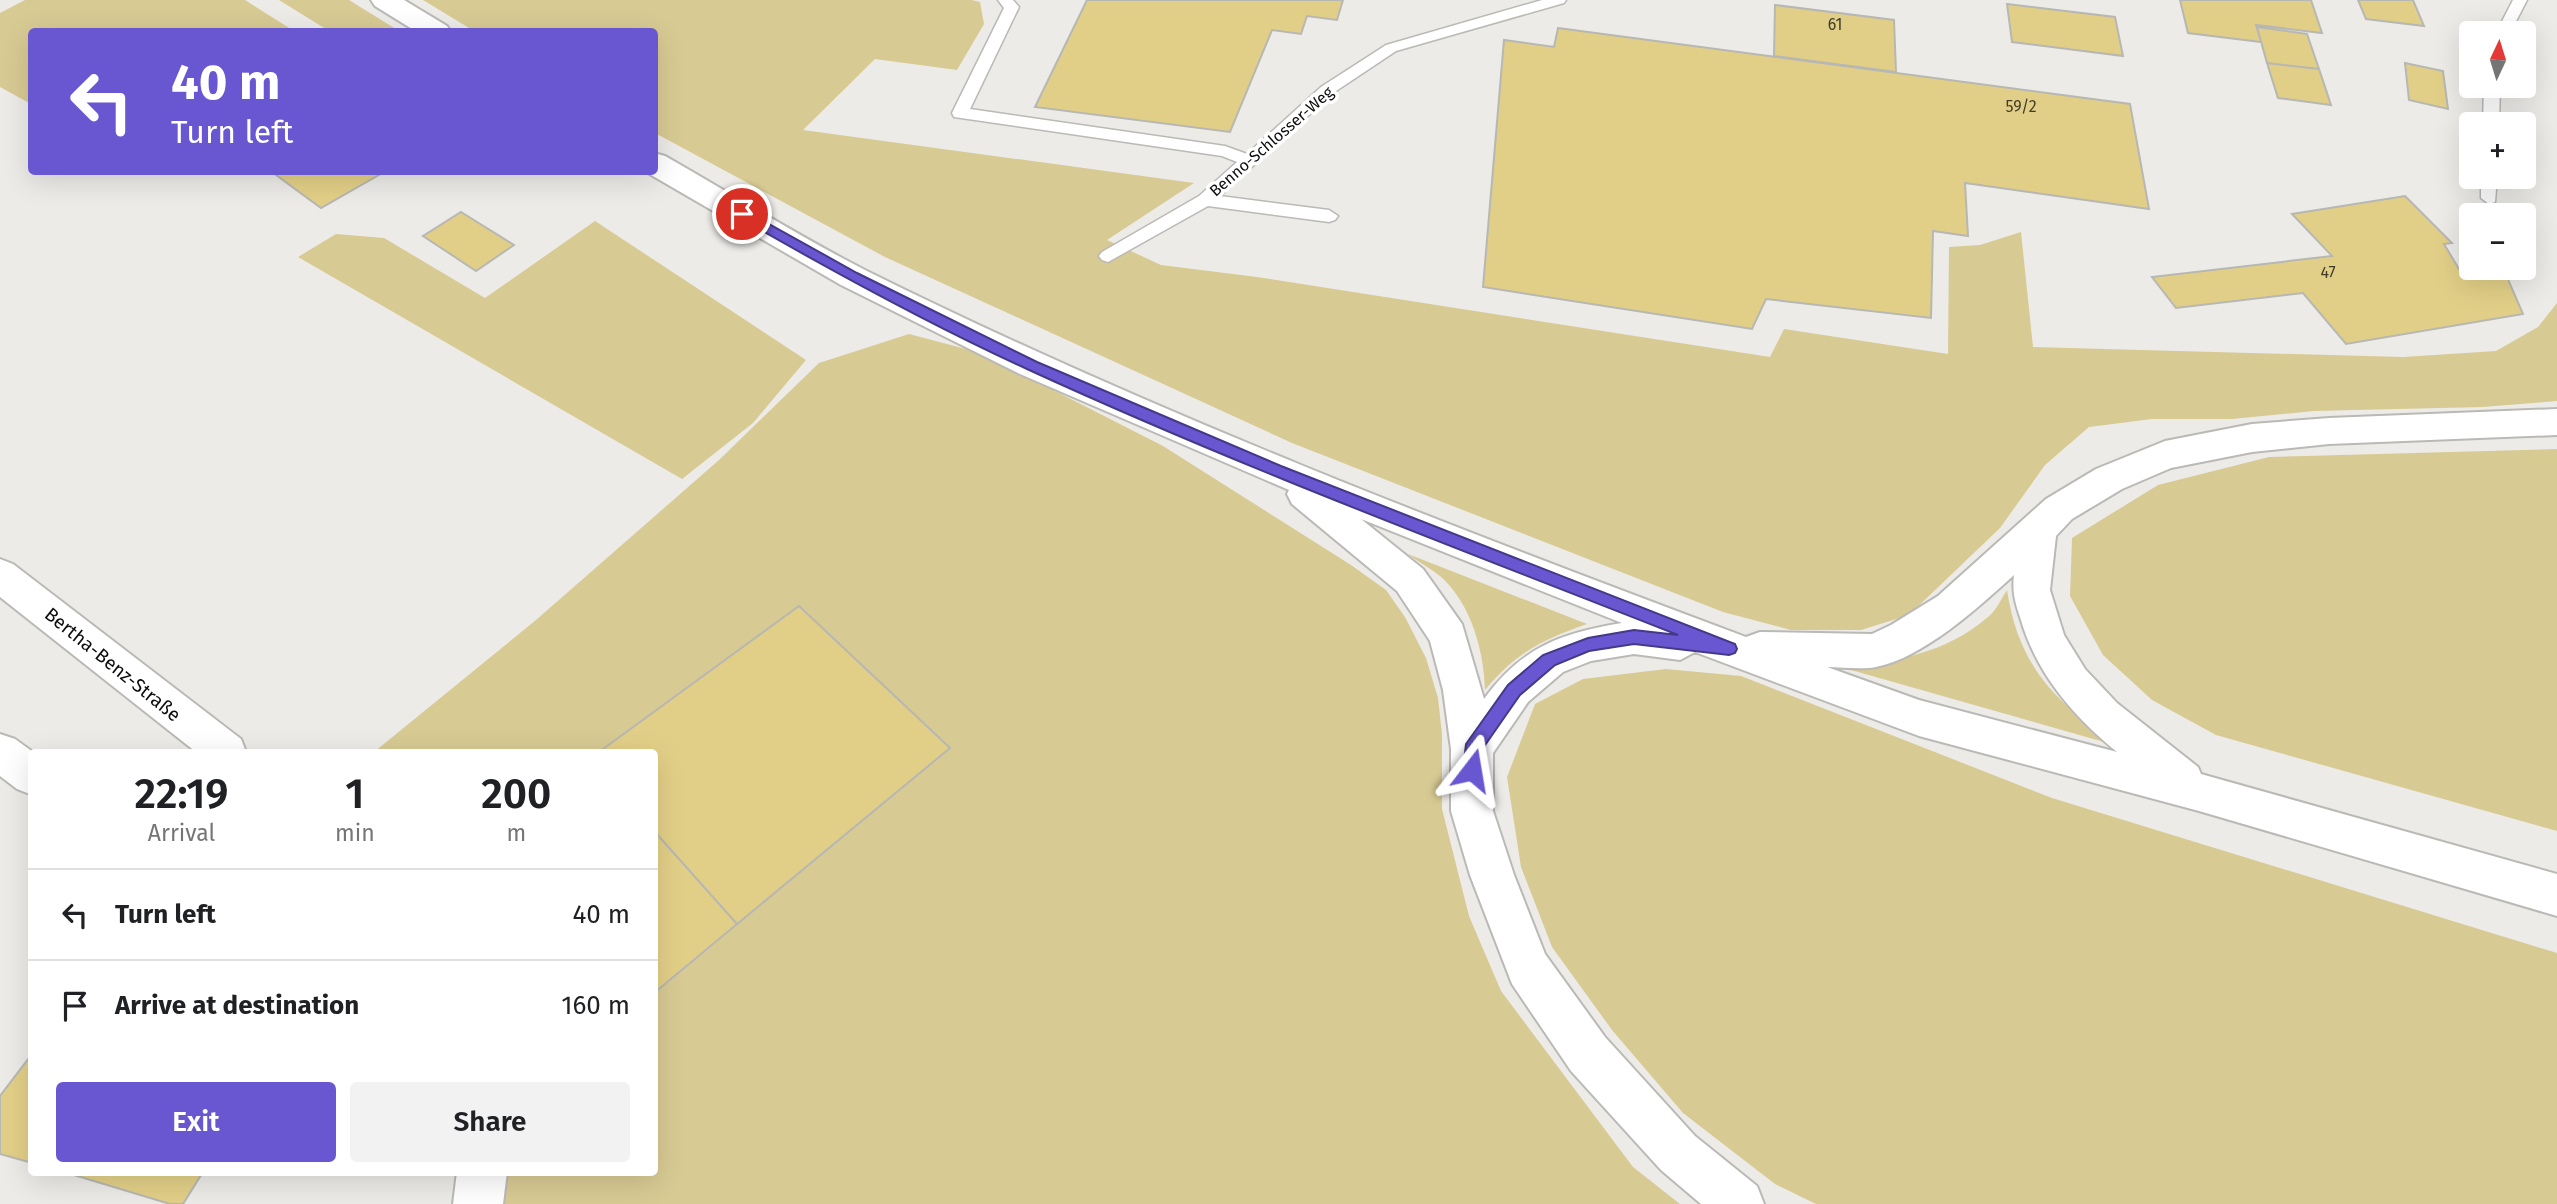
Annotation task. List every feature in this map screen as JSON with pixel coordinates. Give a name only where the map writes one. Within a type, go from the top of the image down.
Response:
[{"type":"main road","points":[[385,0],[430,28]]},
{"type":"main road","points":[[658,165],[852,277],[1032,365],[1276,470],[1729,649],[1919,718],[2199,792],[2557,895]]},
{"type":"main road","points":[[1472,749],[1514,690],[1549,660],[1588,645],[1634,637],[1729,649],[1875,651],[1905,637],[1952,607],[2059,509],[2089,491],[2165,455],[2252,438],[2329,430],[2557,422]]},
{"type":"main road","points":[[1276,470],[1410,580],[1448,636],[1463,691],[1472,749],[1472,811],[1492,875],[1528,968],[1587,1054],[1678,1153],[1739,1204]]},
{"type":"main road","points":[[2038,531],[2031,590],[2046,640],[2071,681],[2103,716],[2199,792]]},
{"type":"main road","name":"Bertha-Benz-Straße","points":[[0,576],[222,749]]},
{"type":"main road","points":[[0,751],[28,773]]},
{"type":"main road","points":[[478,1204],[482,1176]]},
{"type":"lane","points":[[1005,0],[1012,7],[960,113],[1225,150],[1250,160]]},
{"type":"lane","name":"Benno-Schlosser-Weg","points":[[1108,256],[1205,200],[1327,90],[1391,48],[1559,0]]},
{"type":"lane","points":[[2509,21],[2520,0]]},
{"type":"lane","points":[[2489,189],[2489,198]]},
{"type":"lane","points":[[1205,200],[1329,216]]},
{"type":"shaded area","points":[[25,0],[245,0],[289,28],[28,28],[28,102],[0,87],[0,13]]},
{"type":"shaded area","points":[[279,0],[349,0],[394,28],[324,28]]},
{"type":"shaded area","points":[[423,0],[972,0],[980,2],[984,24],[957,70],[875,59],[803,130],[1194,183],[1107,240],[1161,265],[1257,277],[1770,357],[1784,329],[1948,354],[1949,247],[1980,245],[2021,232],[2033,347],[2403,357],[2496,351],[2538,327],[2557,303],[2557,401],[2483,407],[2314,411],[2232,419],[2152,419],[2089,427],[2045,465],[2000,528],[1909,615],[1861,630],[1791,630],[1723,612],[1292,443],[885,257],[658,135],[658,28],[469,28]]},
{"type":"shaded area","points":[[595,221],[806,360],[753,423],[682,479],[298,257],[336,234],[384,238],[485,298]]},
{"type":"shaded area","points":[[909,334],[981,353],[1163,446],[1386,590],[1405,617],[1426,658],[1438,698],[1442,734],[1442,809],[1469,916],[1501,991],[1633,1167],[1680,1204],[478,1204],[482,1176],[658,1176],[658,749],[378,749],[536,620],[719,460],[819,363]]},
{"type":"shaded area","points":[[2557,449],[2557,831],[2216,735],[2152,700],[2103,655],[2070,596],[2072,538],[2158,485],[2269,457]]},
{"type":"shaded area","points":[[1408,554],[1587,624],[1530,649],[1507,666],[1485,690],[1482,660],[1468,614],[1451,587],[1440,576]]},
{"type":"shaded area","points":[[2007,590],[2021,642],[2044,681],[2077,714],[2118,746],[1837,666],[1897,659],[1954,640],[1972,630],[1991,614]]},
{"type":"shaded area","points":[[1666,669],[1741,676],[2052,798],[2557,953],[2557,1204],[1816,1204],[1775,1184],[1683,1113],[1612,1030],[1552,947],[1521,867],[1507,777],[1535,704],[1583,679]]},
{"type":"building","points":[[1087,0],[1343,0],[1337,20],[1307,16],[1301,34],[1272,30],[1230,132],[1035,107]]},
{"type":"building","points":[[2180,0],[2311,0],[2322,33],[2256,25],[2261,42],[2188,33]]},
{"type":"building","points":[[2358,0],[2413,0],[2424,26],[2366,19]]},
{"type":"building","points":[[2007,4],[2115,17],[2123,56],[2012,42]]},
{"type":"building","points":[[1775,5],[1894,20],[1896,72],[1774,56]]},
{"type":"building","points":[[2257,27],[2307,34],[2319,69],[2267,63]]},
{"type":"building","points":[[1558,28],[2130,104],[2149,209],[1965,183],[1968,236],[1933,231],[1931,318],[1766,299],[1752,329],[1483,287],[1504,40],[1554,47]]},
{"type":"building","points":[[2267,63],[2319,69],[2331,105],[2278,98]]},
{"type":"building","points":[[2405,63],[2443,71],[2448,109],[2409,100]]},
{"type":"building","points":[[276,175],[379,175],[321,208]]},
{"type":"building","points":[[2405,196],[2452,243],[2444,244],[2459,269],[2459,280],[2508,280],[2523,314],[2346,344],[2303,293],[2176,308],[2152,277],[2332,256],[2292,214]]},
{"type":"building","points":[[461,212],[514,245],[476,271],[423,236]]},
{"type":"building","points":[[799,606],[950,748],[737,924],[658,835],[658,749],[603,749]]},
{"type":"building","points":[[658,835],[737,924],[658,990]]},
{"type":"building","points":[[28,1059],[28,1162],[0,1154],[0,1096]]},
{"type":"building","points":[[77,1176],[200,1176],[183,1204],[170,1204]]},
{"type":"route","points":[[742,214],[852,277],[1032,365],[1276,470],[1729,649],[1634,637],[1588,645],[1549,660],[1514,690],[1472,749],[1472,770]]}]
